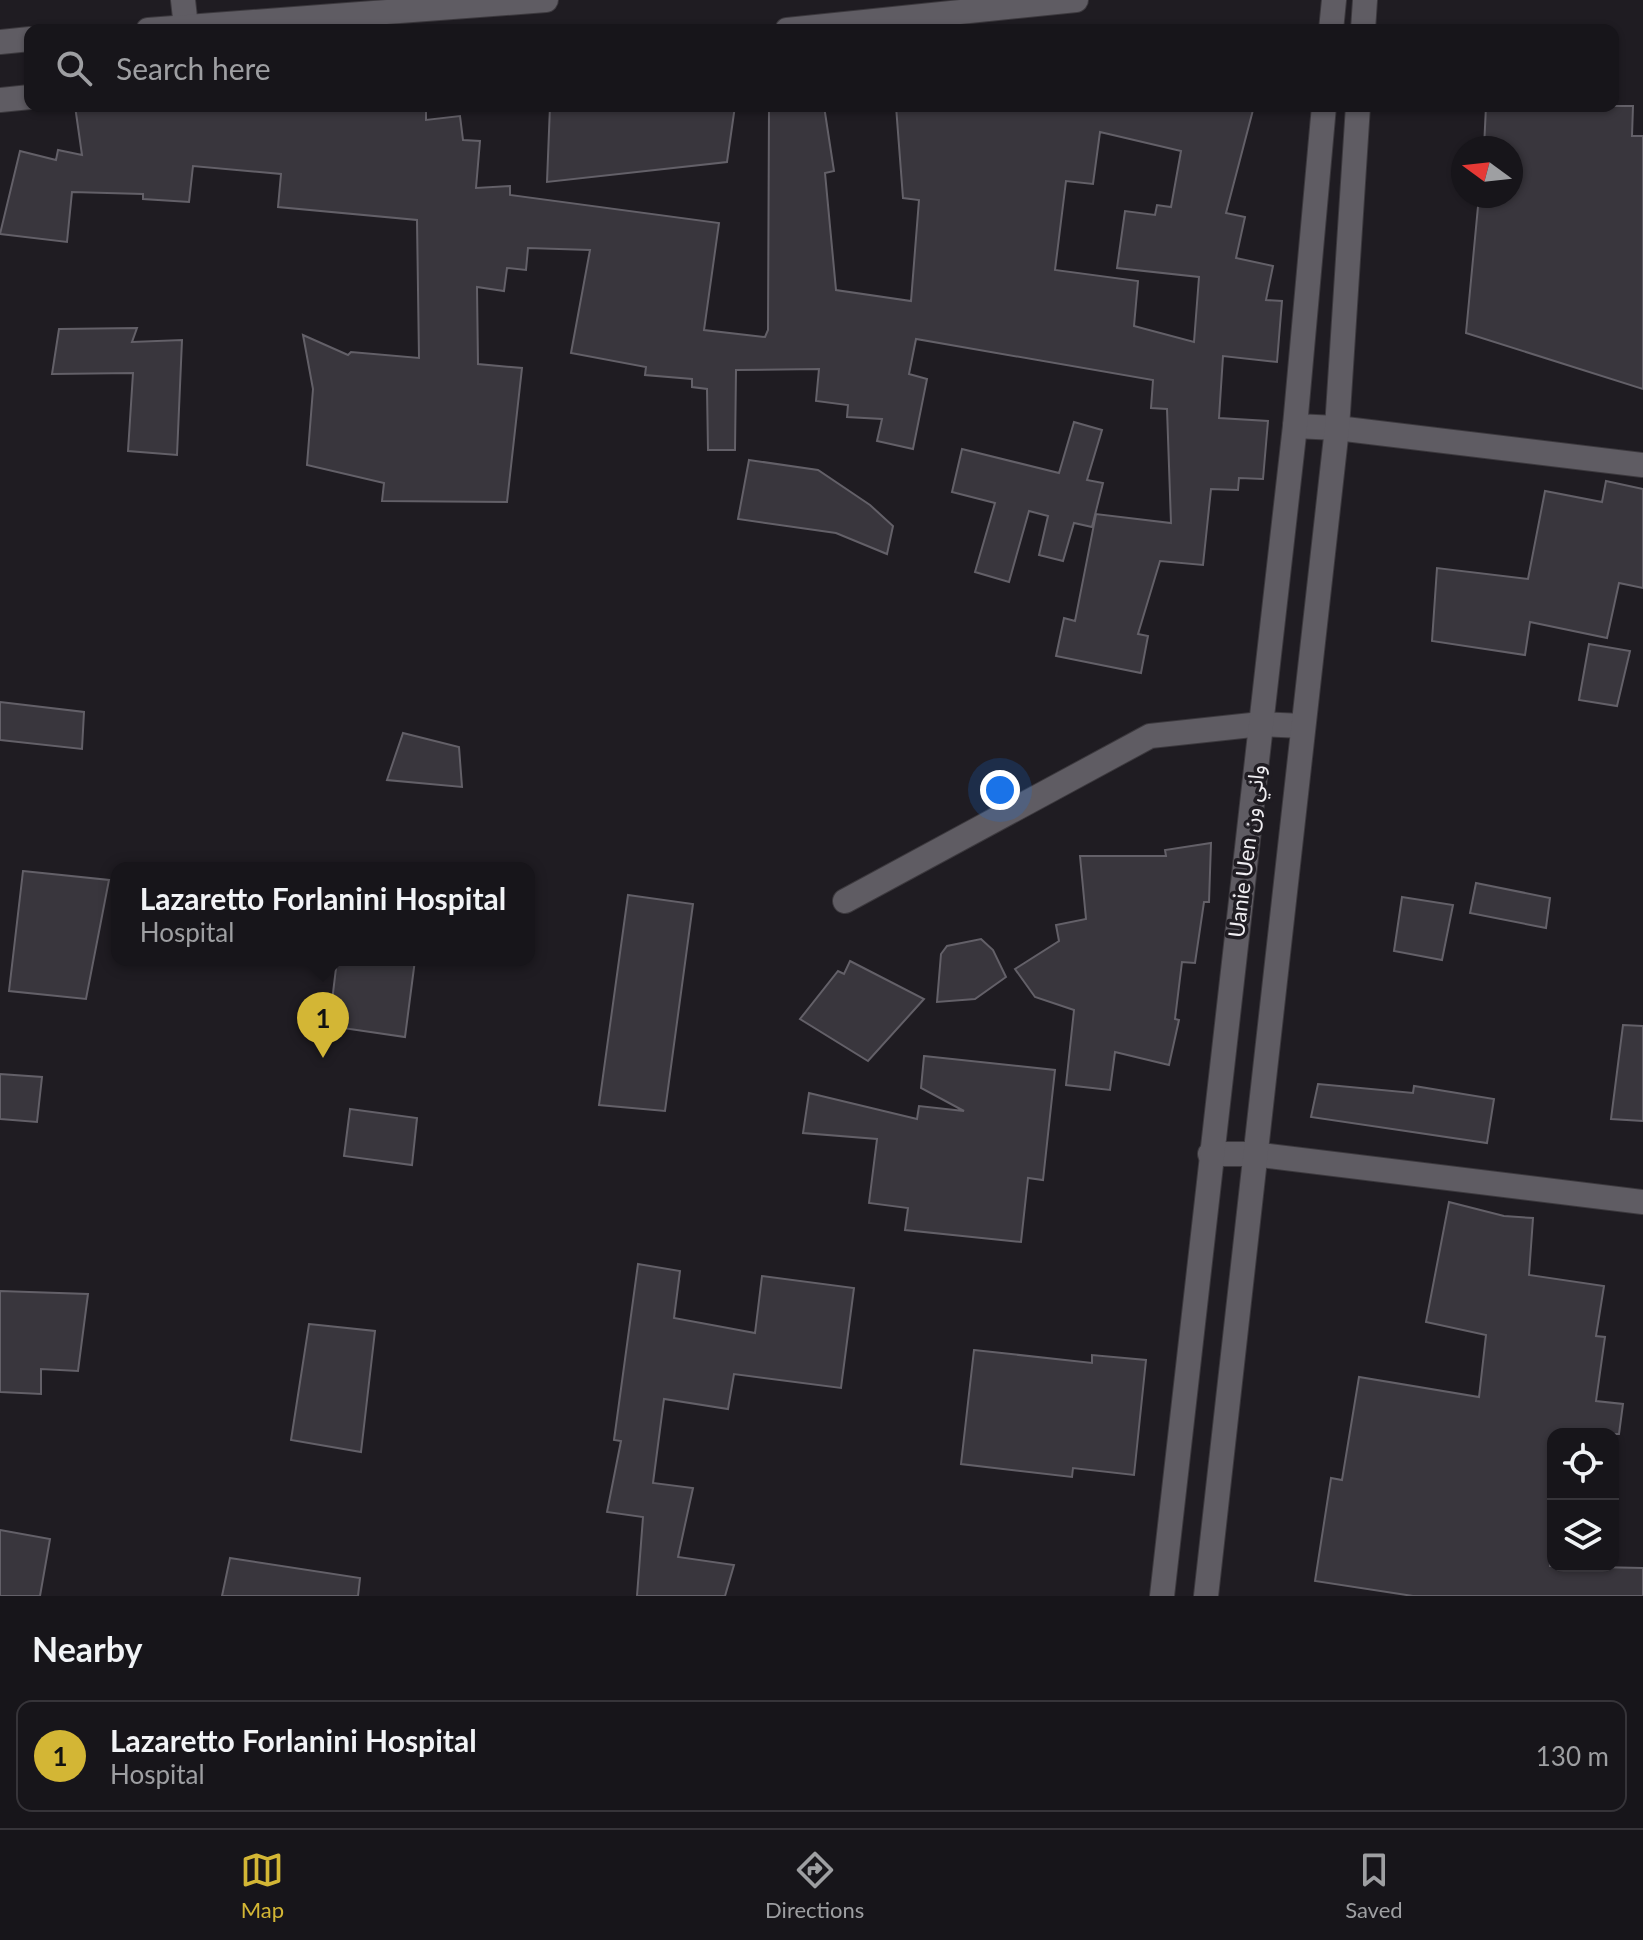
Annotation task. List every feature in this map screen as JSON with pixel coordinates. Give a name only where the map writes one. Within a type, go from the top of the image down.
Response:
[{"type":"street","points":[[183,0],[186,24]]},
{"type":"street","points":[[213,24],[375,6],[546,0]]},
{"type":"street","points":[[845,24],[1076,0]]},
{"type":"street","points":[[1332,24],[1334,0]]},
{"type":"street","points":[[1363,24],[1365,0]]},
{"type":"street","points":[[0,42],[24,40]]},
{"type":"street","points":[[0,100],[24,98]]},
{"type":"street","name":"Uanie Uen واني ون","points":[[1162,1596],[1295,426],[1323,112]]},
{"type":"street","name":"Uanie Uen واني ون","points":[[1206,1596],[1253,1154],[1337,428],[1358,112]]},
{"type":"street","points":[[1295,426],[1337,428],[1643,465]]},
{"type":"street","points":[[845,901],[1150,736],[1261,724],[1303,726]]},
{"type":"street","points":[[1210,1154],[1253,1154],[1643,1202]]},
{"type":"building","points":[[1619,106],[1633,106],[1632,136],[1643,136],[1643,389],[1466,333],[1478,208],[1523,208],[1523,136],[1485,136],[1486,112],[1619,112]]},
{"type":"building","points":[[76,112],[426,112],[426,120],[460,116],[463,140],[480,141],[476,188],[510,186],[510,195],[719,223],[704,330],[765,337],[768,330],[769,112],[825,112],[834,171],[825,173],[836,290],[911,301],[919,200],[903,198],[896,112],[1252,112],[1226,213],[1245,217],[1236,258],[1273,266],[1266,300],[1282,301],[1277,362],[1223,356],[1219,418],[1268,421],[1263,479],[1239,478],[1238,490],[1211,489],[1203,565],[1160,561],[1138,634],[1148,636],[1141,673],[1056,656],[1064,618],[1075,621],[1096,514],[1171,523],[1167,409],[1151,408],[1153,380],[916,339],[909,374],[927,379],[913,449],[877,441],[882,419],[847,417],[848,405],[816,401],[819,369],[736,370],[735,450],[708,450],[707,389],[692,387],[692,379],[645,375],[646,367],[571,353],[590,250],[528,248],[526,270],[507,268],[504,291],[477,287],[478,364],[522,368],[507,502],[382,501],[384,483],[307,465],[313,389],[303,335],[348,355],[351,352],[419,358],[417,220],[278,207],[281,174],[193,166],[189,202],[143,199],[143,194],[72,192],[67,242],[0,234],[20,151],[56,160],[58,150],[82,155]],"holes":[[[1100,132],[1181,151],[1171,207],[1157,205],[1155,215],[1125,211],[1117,268],[1199,277],[1194,342],[1134,326],[1138,281],[1055,270],[1066,181],[1093,184]]]},
{"type":"building","points":[[550,112],[734,112],[727,162],[547,182]]},
{"type":"building","points":[[137,328],[132,342],[182,340],[177,455],[128,451],[133,373],[52,374],[59,329]]},
{"type":"building","points":[[1074,422],[1102,430],[1087,480],[1103,483],[1092,527],[1074,523],[1063,561],[1039,555],[1048,516],[1029,511],[1009,582],[975,572],[995,503],[952,492],[962,449],[1059,473]]},
{"type":"building","points":[[749,460],[818,470],[870,505],[893,526],[887,554],[836,533],[738,519]]},
{"type":"building","points":[[1606,481],[1643,489],[1643,588],[1619,583],[1607,638],[1530,622],[1525,655],[1432,641],[1437,568],[1528,579],[1545,491],[1602,502]]},
{"type":"building","points":[[1589,644],[1630,651],[1617,706],[1579,700]]},
{"type":"building","points":[[0,702],[84,712],[82,749],[0,740]]},
{"type":"building","points":[[403,733],[459,747],[462,787],[387,780]]},
{"type":"building","points":[[1211,843],[1209,902],[1204,902],[1195,963],[1182,962],[1175,1019],[1179,1020],[1169,1065],[1115,1052],[1110,1090],[1066,1085],[1074,1010],[1035,997],[1015,969],[1059,941],[1056,925],[1086,919],[1080,856],[1166,856],[1165,850]]},
{"type":"building","points":[[23,871],[109,880],[86,999],[9,991]]},
{"type":"building","points":[[1476,883],[1550,898],[1546,928],[1470,913]]},
{"type":"building","points":[[628,895],[693,904],[665,1111],[599,1105]]},
{"type":"building","points":[[1402,897],[1453,905],[1442,960],[1394,951]]},
{"type":"building","points":[[981,939],[993,950],[1006,977],[975,999],[937,1002],[941,954],[947,946]]},
{"type":"building","points":[[850,961],[924,999],[868,1061],[800,1019],[838,971],[844,974]]},
{"type":"building","points":[[336,966],[414,966],[405,1037],[329,1026]]},
{"type":"building","points":[[1623,1025],[1643,1026],[1643,1121],[1611,1119]]},
{"type":"building","points":[[924,1056],[1055,1070],[1043,1180],[1028,1178],[1021,1242],[905,1230],[908,1208],[869,1203],[877,1139],[803,1133],[809,1093],[917,1119],[919,1106],[964,1111],[921,1088]]},
{"type":"building","points":[[0,1074],[42,1077],[37,1122],[0,1119]]},
{"type":"building","points":[[1318,1084],[1413,1093],[1414,1086],[1494,1099],[1487,1143],[1311,1117]]},
{"type":"building","points":[[350,1109],[417,1118],[412,1165],[344,1156]]},
{"type":"building","points":[[1449,1202],[1504,1216],[1533,1218],[1529,1275],[1604,1286],[1596,1336],[1605,1337],[1596,1401],[1623,1404],[1619,1434],[1619,1428],[1547,1428],[1547,1572],[1619,1572],[1619,1567],[1643,1568],[1643,1596],[1413,1596],[1315,1581],[1331,1478],[1342,1480],[1359,1377],[1479,1397],[1486,1335],[1426,1322]]},
{"type":"building","points":[[638,1264],[680,1271],[674,1318],[755,1333],[762,1276],[854,1288],[841,1388],[734,1374],[728,1409],[664,1399],[653,1483],[693,1488],[678,1557],[734,1565],[725,1596],[637,1596],[643,1517],[607,1512],[621,1441],[614,1440]]},
{"type":"building","points":[[0,1291],[88,1294],[78,1371],[41,1369],[41,1394],[0,1392]]},
{"type":"building","points":[[309,1324],[375,1331],[361,1452],[291,1440]]},
{"type":"building","points":[[974,1350],[1092,1363],[1092,1355],[1146,1360],[1134,1475],[1073,1468],[1072,1477],[961,1464]]},
{"type":"building","points":[[0,1530],[50,1539],[40,1596],[0,1596]]},
{"type":"building","points":[[230,1558],[360,1578],[358,1596],[222,1596]]},
{"type":"place","name":"Lazaretto Forlanini Hospital","points":[[323,1058]]}]
